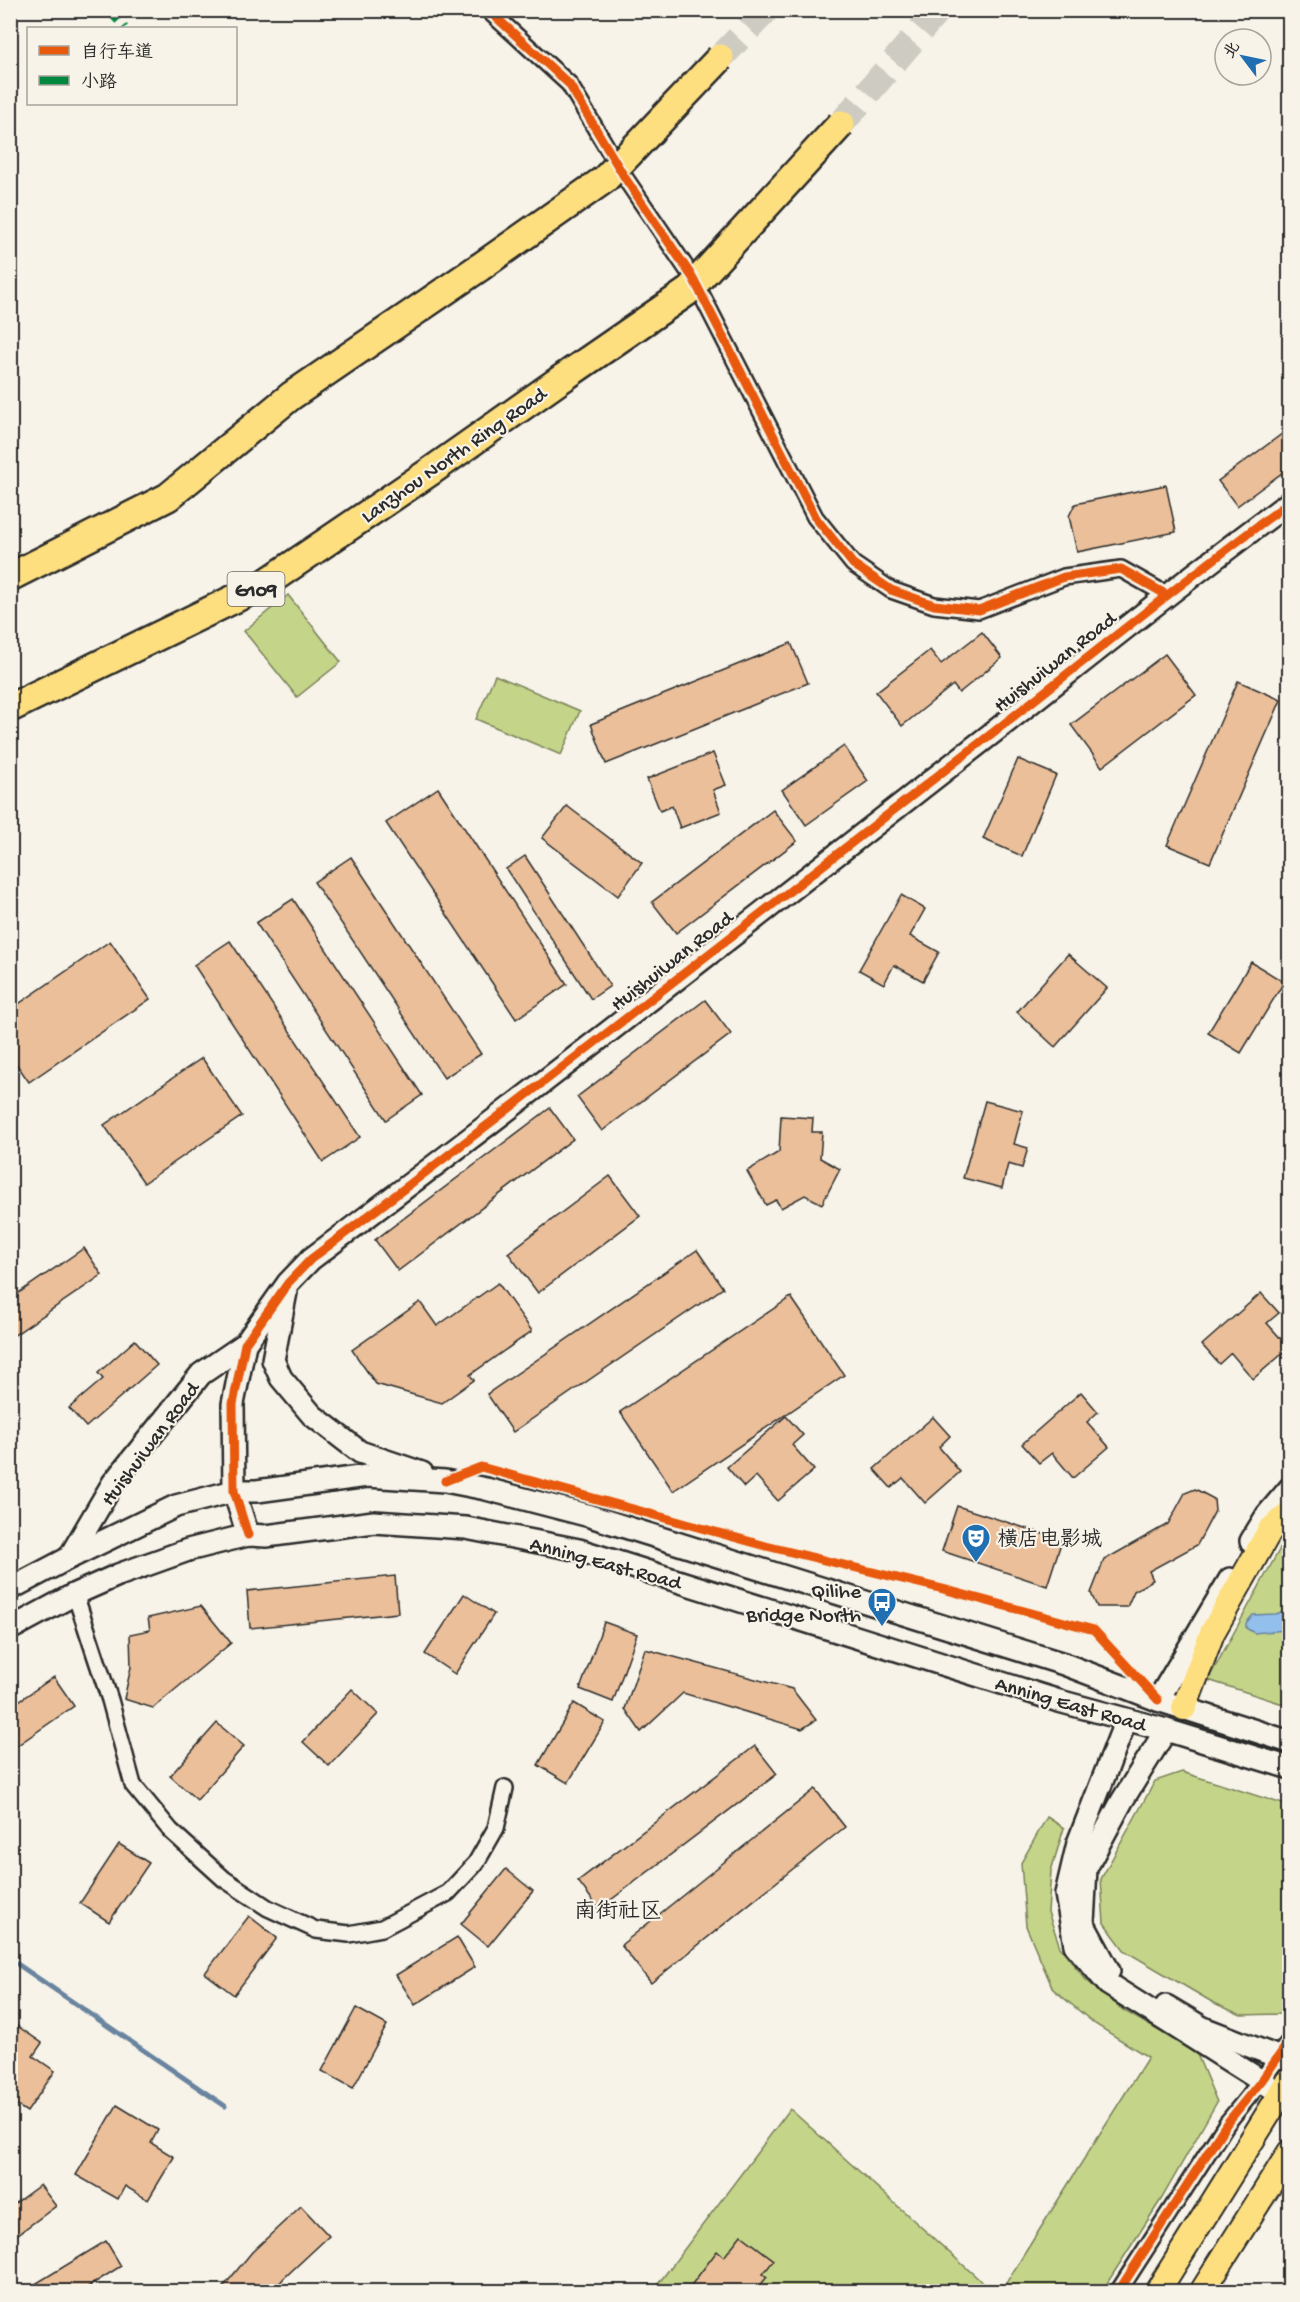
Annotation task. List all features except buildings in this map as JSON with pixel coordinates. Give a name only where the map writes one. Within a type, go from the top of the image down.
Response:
[{"type":"highway","points":[[14,575],[168,497],[291,396],[605,179],[720,58]]},
{"type":"highway","name":"Lanzhou North Ring Road","points":[[10,708],[263,585],[687,292],[841,124]]},
{"type":"main road","name":"Huishuiwan Road","points":[[69,1558],[113,1483],[201,1374],[245,1344],[288,1283],[311,1259],[745,926],[1167,595],[1290,502]]},
{"type":"main road","points":[[288,1283],[273,1360],[281,1378],[312,1415],[360,1452],[445,1481]]},
{"type":"main road","name":"Huishuiwan Road","points":[[245,1344],[232,1404],[234,1491],[248,1535]]},
{"type":"main road","points":[[10,1589],[176,1506],[234,1491],[257,1491],[367,1476],[445,1481],[486,1489],[590,1516],[1064,1664],[1158,1700],[1290,1742]]},
{"type":"main road","points":[[1158,1700],[1267,1515],[1290,1488]]},
{"type":"main road","points":[[1184,1708],[1212,1633],[1270,1530],[1290,1513]]},
{"type":"main road","name":"Anning East Road","points":[[10,1629],[75,1594],[118,1575],[188,1550],[248,1535],[266,1536],[374,1522],[466,1527],[579,1550],[1126,1720],[1290,1767]]},
{"type":"main road","points":[[1126,1720],[1078,1843],[1066,1894],[1075,1945],[1108,1984],[1222,2058],[1280,2088],[1156,2292]]},
{"type":"main road","points":[[1166,1730],[1122,1801],[1086,1868],[1083,1923],[1109,1972],[1203,2028],[1284,2058]]},
{"type":"main road","points":[[1202,2292],[1290,2152]]},
{"type":"street","points":[[488,10],[569,84],[625,178],[693,278],[815,518],[853,564],[891,590],[934,605],[979,610],[1064,577],[1121,569],[1167,595]]},
{"type":"street","points":[[75,1594],[110,1700],[133,1785],[171,1832],[224,1879],[268,1908],[316,1930],[349,1934],[382,1928],[413,1914],[448,1893],[476,1863],[496,1827],[505,1788]]},
{"type":"street","points":[[1118,2292],[1227,2123],[1280,2088],[1284,2058],[1290,2040]]},
{"type":"green space","points":[[288,595],[341,662],[297,697],[244,631]]},
{"type":"green space","points":[[495,675],[580,711],[561,755],[476,719]]},
{"type":"green space","points":[[1289,1532],[1289,1706],[1208,1680]]},
{"type":"green space","points":[[1182,1772],[1289,1806],[1290,2011],[1283,2014],[1241,2015],[1212,2002],[1125,1951],[1104,1923],[1101,1879],[1155,1781]]},
{"type":"green space","points":[[1047,1817],[1064,1828],[1051,1871],[1048,1912],[1060,1947],[1086,1980],[1126,2012],[1196,2052],[1217,2102],[1162,2198],[1102,2291],[1001,2291],[1148,2057],[1095,2024],[1053,1989],[1026,1926],[1021,1863]]},
{"type":"green space","points":[[790,2109],[992,2291],[652,2292]]},
{"type":"water","points":[[1289,1609],[1289,1632],[1285,1630],[1254,1633],[1246,1628],[1246,1623],[1253,1615],[1276,1614]]},
{"type":"waterway","points":[[10,1959],[225,2106]]},
{"type":"tunnel","points":[[720,58],[766,10]]},
{"type":"tunnel","points":[[841,124],[938,10]]},
{"type":"marked path","points":[[108,10],[124,27]]},
{"type":"cycle path","points":[[488,10],[569,84],[625,178],[693,278],[815,517],[853,564],[891,590],[934,605],[979,610],[1064,577],[1121,569],[1167,595]]},
{"type":"cycle path","points":[[248,1535],[234,1491],[233,1404],[245,1344],[288,1283],[311,1259],[1290,502]]},
{"type":"cycle path","points":[[445,1481],[481,1467],[766,1546],[943,1589],[1094,1630],[1158,1700]]},
{"type":"cycle path","points":[[1118,2292],[1227,2123],[1262,2080],[1290,2040]]},
{"type":"place","name":"横店电影城","points":[[976,1564]]},
{"type":"place","name":"Qilihe Bridge North","points":[[882,1628]]},
{"type":"district","name":"南街社区","points":[[618,1909]]}]
